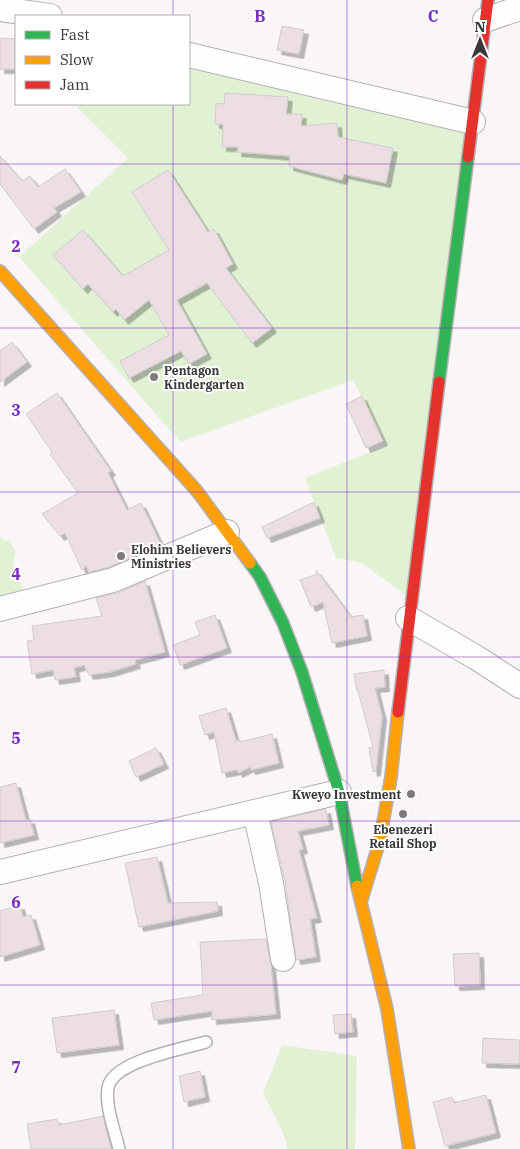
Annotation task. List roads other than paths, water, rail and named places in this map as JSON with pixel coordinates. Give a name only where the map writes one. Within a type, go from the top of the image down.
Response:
[{"type":"street","points":[[360,903],[380,840],[387,806],[408,618],[487,10],[520,8]]},
{"type":"street","points":[[0,9],[43,15]]},
{"type":"street","points":[[190,55],[473,122]]},
{"type":"street","points":[[0,271],[168,456],[197,491],[260,577],[283,623],[302,672],[339,792],[360,903],[387,1009],[409,1149]]},
{"type":"street","points":[[0,609],[113,580],[227,532]]},
{"type":"street","points":[[408,618],[477,658],[520,686]]},
{"type":"street","points":[[0,872],[339,792]]},
{"type":"street","points":[[255,812],[271,883],[283,959]]},
{"type":"lane","points":[[119,1149],[108,1100],[110,1080],[116,1072],[129,1065],[206,1042]]},
{"type":"place","name":"Pentagon Kindergarten","points":[[154,377]]},
{"type":"place","name":"Elohim Believers Ministries","points":[[121,556]]},
{"type":"place","name":"Kweyo Investment","points":[[411,794]]},
{"type":"place","name":"Ebenezeri Retail Shop","points":[[403,814]]}]
